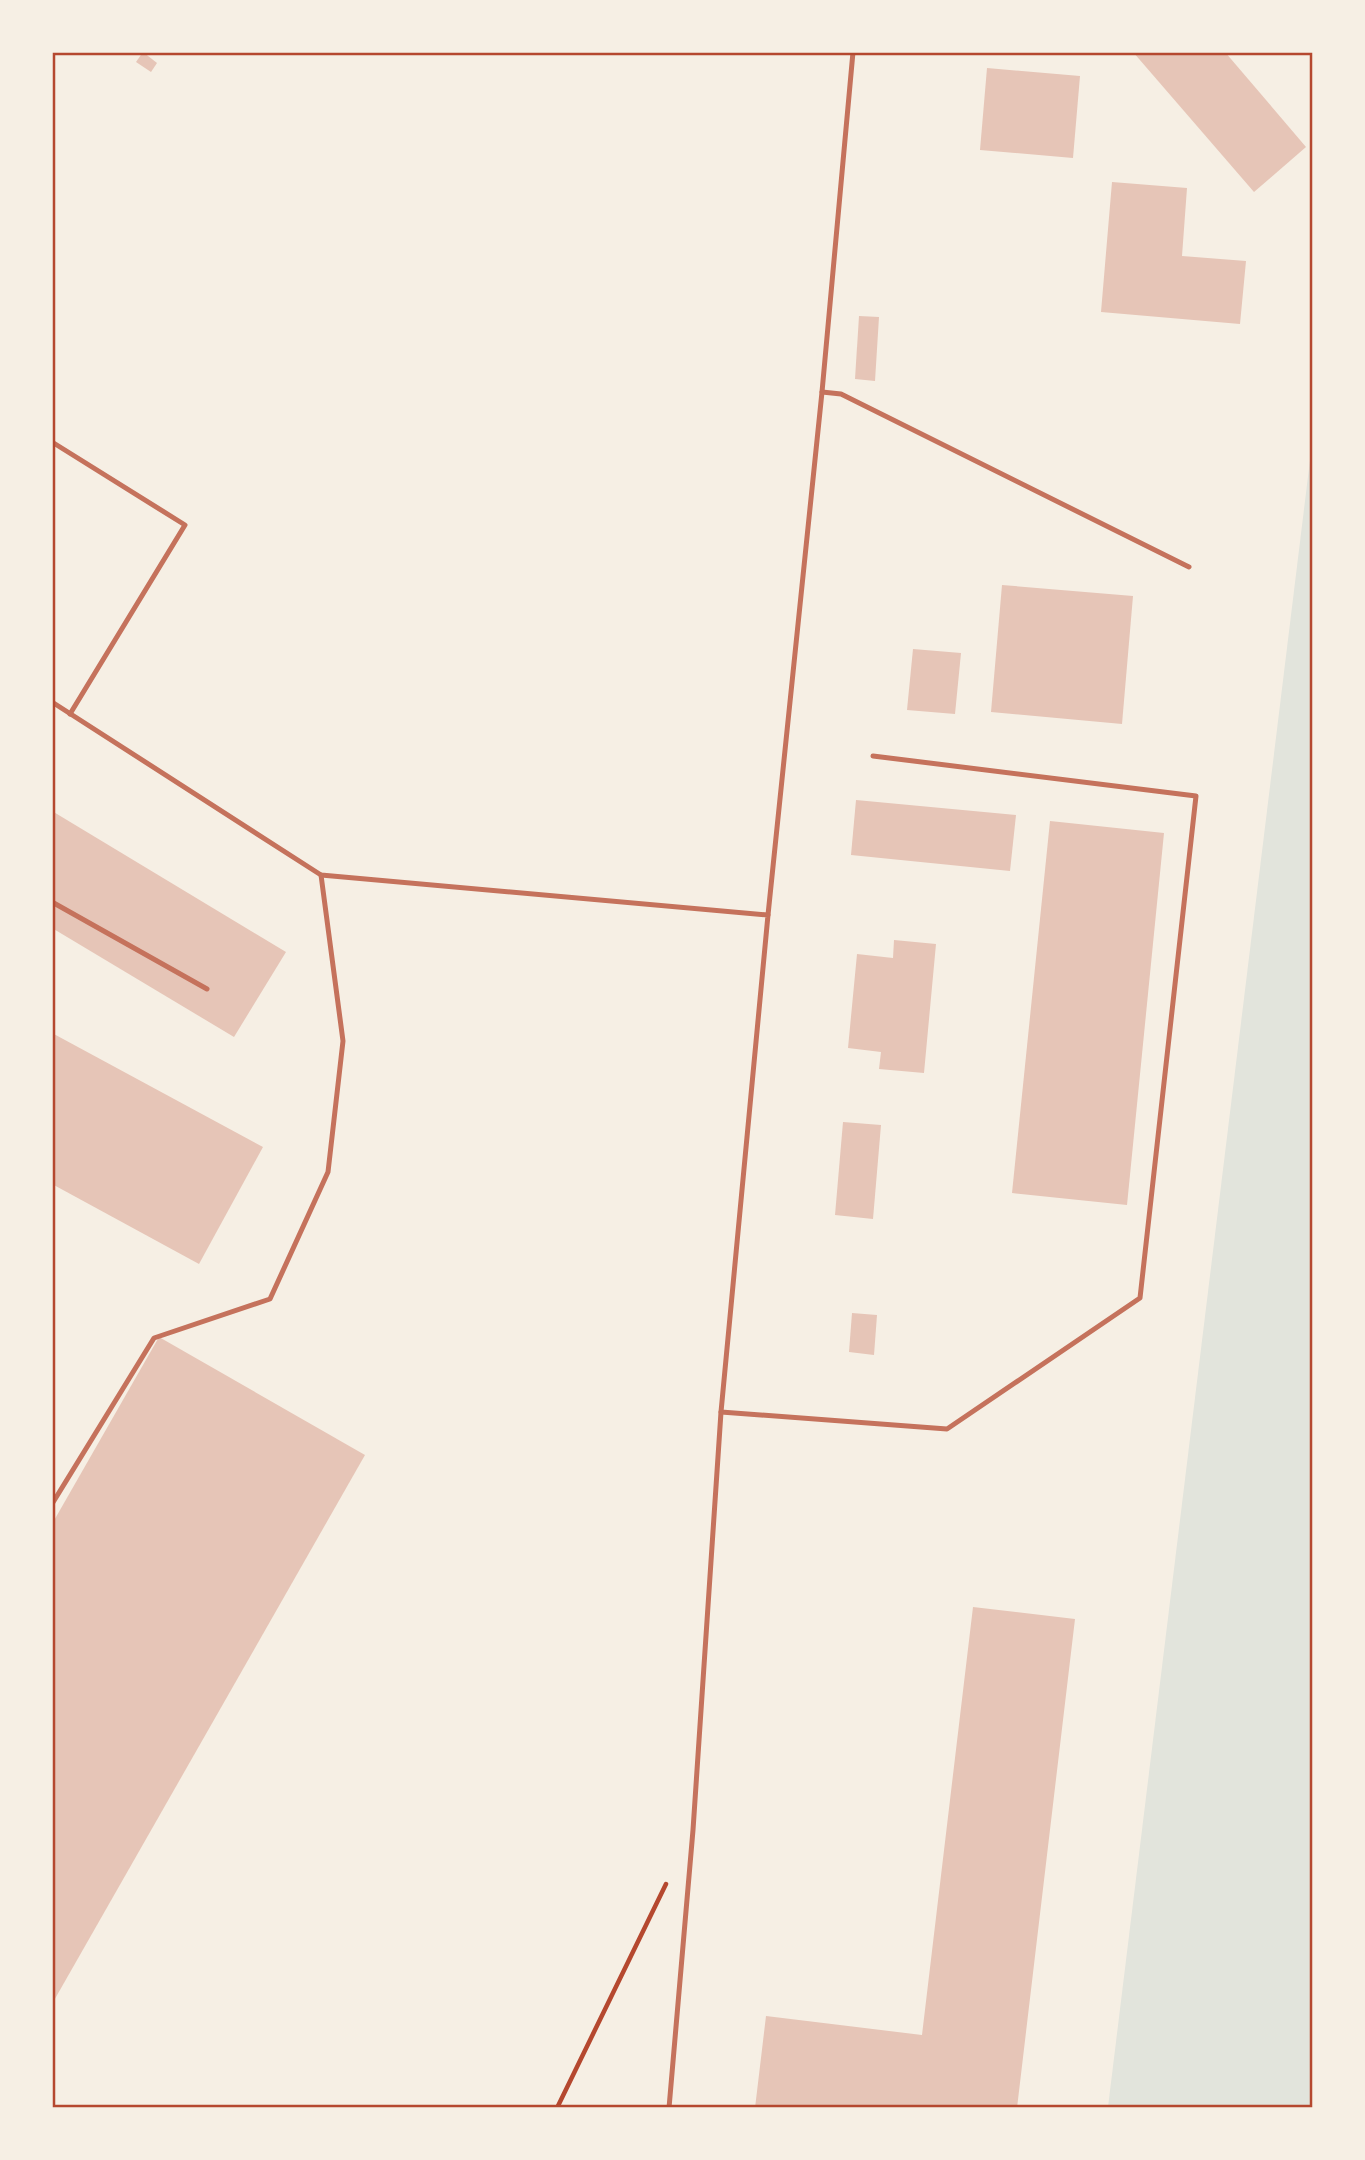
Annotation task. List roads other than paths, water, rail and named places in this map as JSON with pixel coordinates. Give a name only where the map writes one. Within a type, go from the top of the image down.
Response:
[{"type":"lane","points":[[668,2108],[693,1830],[721,1412],[853,52]]},
{"type":"lane","points":[[822,392],[841,394],[1189,567]]},
{"type":"lane","points":[[52,442],[186,525],[70,714]]},
{"type":"lane","points":[[52,702],[321,875],[768,915]]},
{"type":"lane","points":[[721,1412],[947,1429],[1140,1298],[1196,796],[873,756]]},
{"type":"lane","points":[[52,1504],[154,1338],[270,1299],[328,1172],[343,1041],[321,875]]},
{"type":"lane","points":[[52,902],[207,989]]}]
